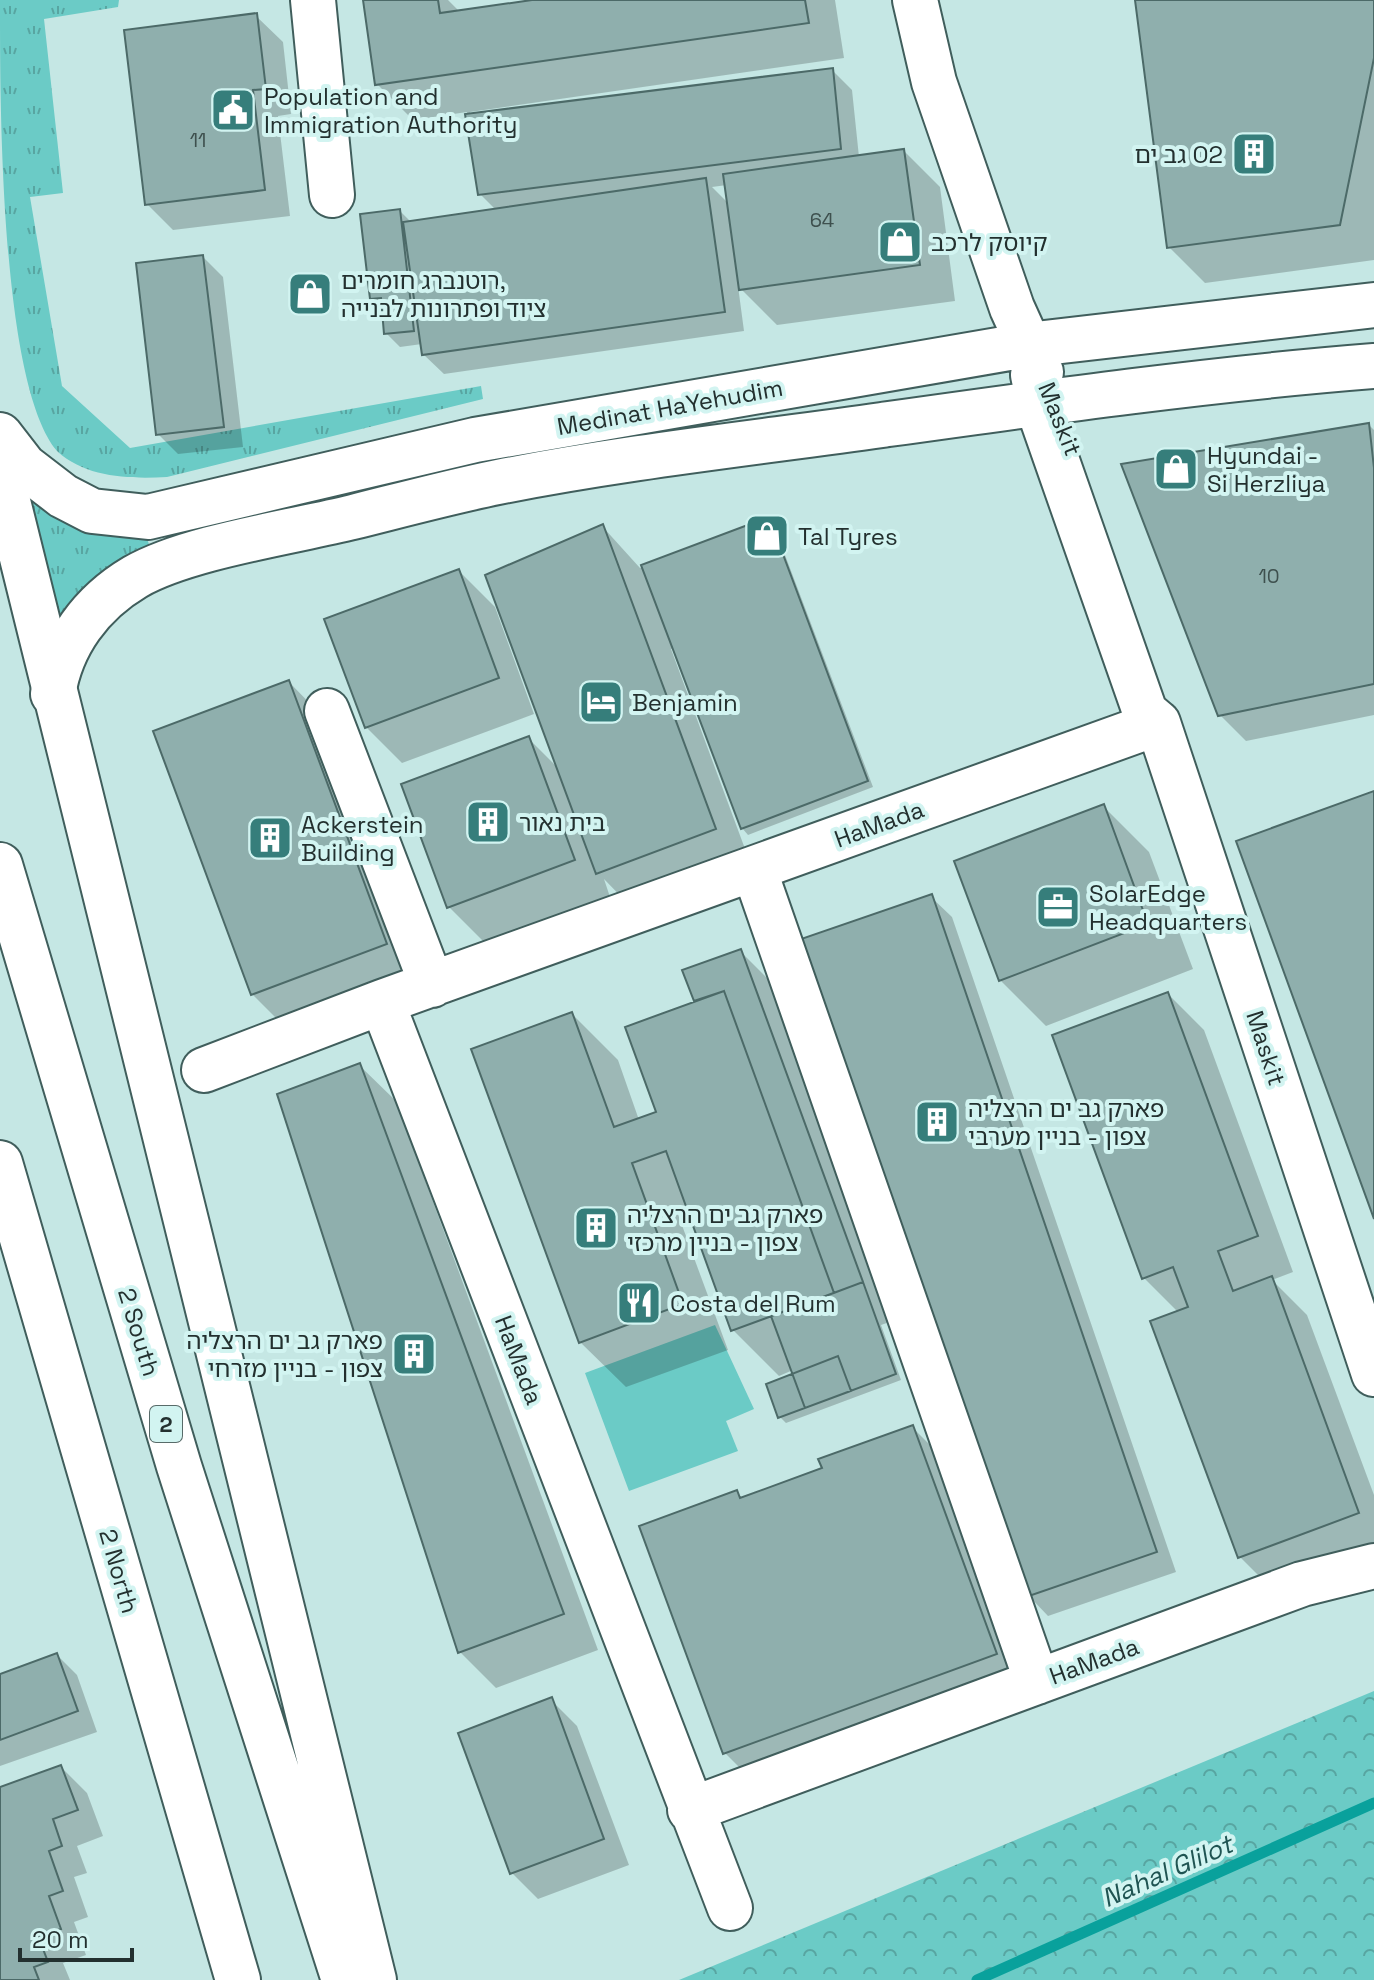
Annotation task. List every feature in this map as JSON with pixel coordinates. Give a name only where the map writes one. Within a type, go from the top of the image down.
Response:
[{"type":"main road","points":[[313,0],[332,195]]},
{"type":"main road","name":"Maskit","points":[[915,0],[934,82],[1047,400],[1145,712],[1158,723],[1374,1374]]},
{"type":"main road","name":"Medinat HaYehudim","points":[[0,435],[24,466],[63,496],[92,511],[148,517],[475,440],[1027,345],[1374,305]]},
{"type":"main road","name":"Medinat HaYehudim","points":[[53,694],[58,667],[84,621],[110,595],[166,562],[499,482],[1047,400],[1374,366]]},
{"type":"main road","points":[[0,469],[53,694],[374,1980]]},
{"type":"main road","points":[[327,711],[432,985]]},
{"type":"main road","name":"HaMada","points":[[1158,723],[382,1002],[690,1810],[1302,1584],[1374,1566]]},
{"type":"main road","name":"2 South","points":[[0,865],[179,1466],[344,1980]]},
{"type":"main road","points":[[754,869],[1037,1682]]},
{"type":"main road","points":[[204,1070],[382,1002]]},
{"type":"main road","name":"2 North","points":[[0,1163],[238,1980]]},
{"type":"main road","points":[[690,1810],[730,1908]]},
{"type":"green space","points":[[0,0],[119,0],[118,7],[44,19],[63,193],[30,197],[62,386],[130,448],[481,386],[483,399],[167,477],[138,478],[95,472],[57,451],[38,416],[24,366],[14,305],[3,170]]},
{"type":"green space","points":[[14,473],[144,530],[151,550],[61,627]]},
{"type":"green space","points":[[715,1325],[754,1409],[726,1421],[738,1451],[629,1491],[585,1373]]},
{"type":"green space","points":[[1374,1691],[1374,1980],[679,1980]]},
{"type":"building","points":[[363,0],[438,0],[440,13],[532,0],[805,0],[809,23],[375,85]]},
{"type":"building","name":"גב ים O2","points":[[1135,0],[1374,0],[1374,58],[1340,225],[1167,248]]},
{"type":"building","points":[[257,13],[266,89],[253,90],[265,190],[145,205],[124,30]]},
{"type":"building","points":[[833,68],[841,149],[478,195],[465,114]]},
{"type":"building","points":[[904,149],[920,265],[739,290],[723,174]]},
{"type":"building","points":[[706,178],[725,312],[422,355],[403,222]]},
{"type":"building","points":[[400,209],[414,331],[384,334],[381,298],[370,299],[360,214]]},
{"type":"building","points":[[203,255],[224,427],[156,435],[136,263]]},
{"type":"building","points":[[1369,423],[1374,468],[1374,684],[1218,716],[1121,464]]},
{"type":"building","points":[[769,517],[868,781],[741,829],[641,565]]},
{"type":"building","name":"Benjamin","points":[[603,524],[716,829],[596,874],[485,575]]},
{"type":"building","points":[[459,569],[499,678],[365,728],[324,619]]},
{"type":"building","name":"Ackerstein Building","points":[[289,680],[387,944],[251,995],[153,731]]},
{"type":"building","name":"בית נאור","points":[[529,736],[575,860],[447,908],[401,784]]},
{"type":"building","points":[[1374,791],[1374,1219],[1236,841]]},
{"type":"building","points":[[1374,791],[1374,1219],[1236,841]]},
{"type":"building","points":[[1104,804],[1148,924],[999,981],[954,861]]},
{"type":"building","name":"פארק גב ים הרצליה צפון - בניין מערבי","points":[[932,894],[1157,1552],[1026,1597],[801,939]]},
{"type":"building","points":[[741,949],[863,1282],[834,1293],[724,991],[694,1001],[682,970]]},
{"type":"building","name":"פארק גב ים הרצליה צפון - בניין מרכזי","points":[[724,991],[834,1293],[731,1331],[666,1151],[632,1163],[683,1304],[579,1343],[471,1049],[572,1012],[614,1127],[656,1112],[625,1027]]},
{"type":"building","points":[[1168,992],[1258,1236],[1218,1251],[1233,1291],[1272,1276],[1359,1513],[1238,1558],[1150,1321],[1188,1307],[1173,1267],[1142,1279],[1052,1035]]},
{"type":"building","name":"פארק גב ים הרצליה צפון - בניין מזרחי","points":[[360,1063],[564,1614],[458,1653],[277,1094]]},
{"type":"building","points":[[863,1282],[896,1374],[805,1408],[771,1316]]},
{"type":"building","points":[[838,1356],[851,1391],[778,1418],[766,1384]]},
{"type":"building","points":[[913,1425],[997,1654],[723,1754],[639,1526],[737,1490],[740,1498],[822,1468],[818,1459]]},
{"type":"building","points":[[57,1653],[78,1711],[0,1740],[0,1674]]},
{"type":"building","points":[[552,1697],[604,1839],[510,1874],[458,1733]]},
{"type":"building","points":[[61,1765],[78,1810],[53,1819],[62,1846],[49,1851],[63,1891],[49,1896],[61,1929],[38,1936],[48,1962],[34,1967],[39,1980],[0,1980],[0,1787]]},
{"type":"waterway","name":"Nahal Glilot","points":[[977,1980],[1374,1803]]},
{"type":"place","name":"Population and Immigration Authority","points":[[233,110]]},
{"type":"place","name":"גב ים O2","points":[[1254,154]]},
{"type":"place","name":"קיוסק לרכב","points":[[900,242]]},
{"type":"place","name":"רוטנברג חומרים, ציוד ופתרונות לבנייה","points":[[310,294]]},
{"type":"place","name":"Hyundai - Si Herzliya","points":[[1176,469]]},
{"type":"place","name":"Tal Tyres","points":[[767,536]]},
{"type":"place","name":"Benjamin","points":[[601,702]]},
{"type":"place","name":"בית נאור","points":[[488,822]]},
{"type":"place","name":"Ackerstein Building","points":[[270,838]]},
{"type":"place","name":"SolarEdge Headquarters","points":[[1058,907]]},
{"type":"place","name":"פארק גב ים הרצליה צפון - בניין מערבי","points":[[937,1122]]},
{"type":"place","name":"פארק גב ים הרצליה צפון - בניין מרכזי","points":[[596,1228]]},
{"type":"place","name":"Costa del Rum","points":[[639,1303]]},
{"type":"place","name":"פארק גב ים הרצליה צפון - בניין מזרחי","points":[[414,1354]]}]
